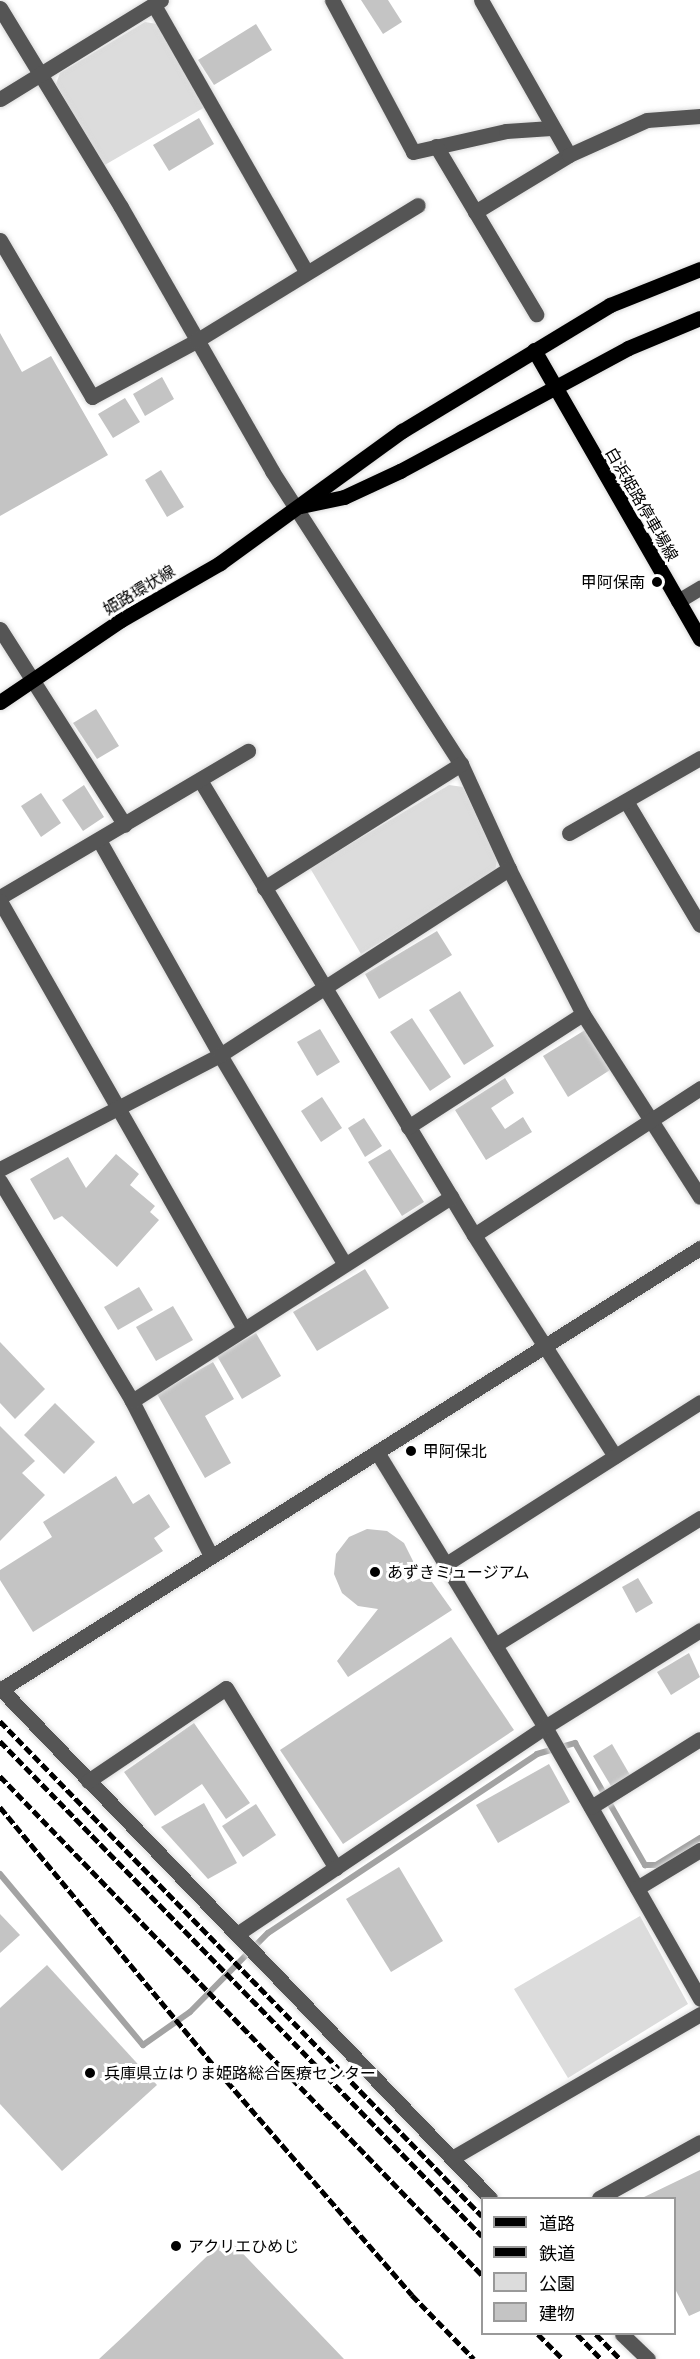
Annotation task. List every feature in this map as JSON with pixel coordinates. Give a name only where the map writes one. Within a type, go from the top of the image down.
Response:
[{"type":"main road","points":[[534,350],[610,305],[700,269]]},
{"type":"main road","points":[[553,387],[628,348],[700,318]]},
{"type":"main road","name":"白浜姫路停車場線","points":[[534,350],[553,387],[700,639]]},
{"type":"main road","name":"姫路環状線","points":[[0,702],[121,620],[220,563],[402,431],[534,350]]},
{"type":"main road","name":"姫路環状線","points":[[295,507],[344,497],[382,480],[553,387]]},
{"type":"street","points":[[332,0],[413,152],[506,131],[551,128]]},
{"type":"street","points":[[481,0],[551,128],[569,155]]},
{"type":"street","points":[[0,99],[158,2],[306,271]]},
{"type":"street","points":[[0,8],[42,73],[196,341],[295,507],[461,764],[509,869],[583,1014],[700,1197]]},
{"type":"street","points":[[475,212],[569,155],[647,120],[700,116]]},
{"type":"street","points":[[436,146],[536,314]]},
{"type":"street","points":[[2,247],[92,397],[196,341],[306,271],[418,205]]},
{"type":"street","points":[[678,601],[700,588]]},
{"type":"street","points":[[0,629],[31,681],[125,825]]},
{"type":"street","points":[[243,1327],[0,899],[248,751]]},
{"type":"street","points":[[569,833],[700,759]]},
{"type":"street","points":[[264,888],[461,764]]},
{"type":"street","points":[[200,780],[408,1127],[615,1456]]},
{"type":"street","points":[[626,801],[700,925]]},
{"type":"street","points":[[99,840],[220,1055],[344,1263]]},
{"type":"street","points":[[0,1169],[118,1110],[220,1055],[509,869]]},
{"type":"street","points":[[408,1127],[583,1014]]},
{"type":"street","points":[[474,1234],[700,1088]]},
{"type":"street","points":[[0,1181],[132,1401],[211,1556]]},
{"type":"street","points":[[132,1401],[243,1327],[451,1197]]},
{"type":"street","points":[[488,2197],[0,1689],[545,1348],[700,1248]]},
{"type":"street","points":[[446,1564],[615,1456],[699,1406]]},
{"type":"street","points":[[377,1452],[544,1728],[601,1800],[637,1888],[700,1999]]},
{"type":"street","points":[[495,1645],[700,1518]]},
{"type":"street","points":[[237,1934],[544,1728],[700,1630]]},
{"type":"street","points":[[88,1781],[226,1688],[336,1868]]},
{"type":"street","points":[[601,1800],[700,1739]]},
{"type":"street","points":[[637,1888],[700,1850]]},
{"type":"street","points":[[452,2158],[700,2014]]},
{"type":"street","points":[[603,2197],[700,2142]]},
{"type":"street","points":[[623,2335],[648,2359]]},
{"type":"green space","points":[[145,22],[157,24],[205,107],[103,166],[56,84],[60,73]]},
{"type":"green space","points":[[449,785],[463,787],[497,860],[495,872],[361,954],[310,868]]},
{"type":"green space","points":[[640,1916],[688,2004],[568,2078],[514,1989]]},
{"type":"building","points":[[361,0],[388,0],[402,22],[383,34]]},
{"type":"building","points":[[256,24],[272,50],[214,85],[198,60]]},
{"type":"building","points":[[199,118],[214,144],[169,171],[153,145]]},
{"type":"building","points":[[0,333],[22,372],[51,356],[108,455],[0,516]]},
{"type":"building","points":[[162,377],[174,399],[145,416],[133,394]]},
{"type":"building","points":[[125,398],[140,422],[113,438],[98,414]]},
{"type":"building","points":[[161,470],[184,507],[167,517],[145,480]]},
{"type":"building","points":[[96,709],[119,746],[97,759],[73,723]]},
{"type":"building","points":[[84,785],[104,817],[83,831],[62,800]]},
{"type":"building","points":[[41,793],[61,823],[41,837],[21,806]]},
{"type":"building","points":[[437,931],[452,955],[379,999],[365,974]]},
{"type":"building","points":[[460,991],[494,1046],[464,1065],[429,1010]]},
{"type":"building","points":[[412,1018],[451,1077],[430,1091],[390,1032]]},
{"type":"building","points":[[320,1029],[340,1062],[317,1076],[297,1042]]},
{"type":"building","points":[[585,1030],[610,1070],[568,1097],[543,1056]]},
{"type":"building","points":[[505,1078],[514,1093],[491,1108],[505,1129],[523,1117],[532,1132],[486,1160],[455,1110]]},
{"type":"building","points":[[322,1097],[342,1128],[321,1142],[301,1111]]},
{"type":"building","points":[[364,1118],[382,1146],[365,1157],[348,1128]]},
{"type":"building","points":[[390,1149],[424,1202],[402,1216],[368,1162]]},
{"type":"building","points":[[116,1154],[139,1174],[130,1185],[155,1206],[150,1212],[159,1220],[117,1267],[62,1216],[54,1220],[30,1179],[68,1157],[86,1188]]},
{"type":"building","points":[[365,1269],[389,1308],[317,1351],[293,1312]]},
{"type":"building","points":[[139,1287],[153,1310],[118,1330],[104,1307]]},
{"type":"building","points":[[173,1306],[193,1340],[156,1361],[136,1327]]},
{"type":"building","points":[[256,1333],[281,1376],[242,1399],[217,1356]]},
{"type":"building","points":[[0,1342],[45,1389],[15,1419],[0,1403]]},
{"type":"building","points":[[213,1362],[234,1399],[205,1416],[231,1463],[205,1478],[157,1394]]},
{"type":"building","points":[[55,1403],[95,1442],[64,1474],[24,1435]]},
{"type":"building","points":[[0,1426],[35,1461],[22,1473],[45,1495],[0,1541]]},
{"type":"building","points":[[116,1476],[133,1504],[149,1494],[170,1527],[154,1538],[163,1551],[33,1632],[0,1580],[0,1570],[52,1537],[43,1522]]},
{"type":"building","points":[[367,1529],[387,1531],[404,1543],[413,1561],[412,1582],[427,1575],[452,1610],[348,1677],[337,1661],[378,1609],[358,1606],[342,1593],[334,1574],[336,1554],[349,1537]]},
{"type":"building","points":[[638,1578],[653,1603],[636,1613],[622,1587]]},
{"type":"building","points":[[451,1637],[514,1730],[343,1844],[280,1750]]},
{"type":"building","points":[[689,1653],[700,1677],[671,1695],[657,1672]]},
{"type":"building","points":[[194,1723],[250,1803],[226,1819],[202,1784],[155,1816],[124,1772]]},
{"type":"building","points":[[612,1744],[630,1775],[611,1786],[593,1756]]},
{"type":"building","points":[[549,1764],[570,1802],[498,1843],[476,1805]]},
{"type":"building","points":[[204,1803],[237,1863],[208,1879],[161,1827]]},
{"type":"building","points":[[256,1804],[276,1835],[243,1857],[222,1826]]},
{"type":"building","points":[[399,1867],[443,1941],[391,1972],[346,1899]]},
{"type":"building","points":[[0,1914],[20,1935],[0,1953]]},
{"type":"building","points":[[47,1965],[157,2085],[62,2171],[0,2104],[0,2008]]},
{"type":"building","points":[[700,2170],[700,2311],[689,2316],[676,2291],[676,2197],[644,2197]]},
{"type":"building","points":[[227,2237],[344,2359],[99,2359],[127,2333]]},
{"type":"waterway","points":[[0,1874],[143,2045],[190,2012],[268,1933],[537,1754],[575,1743],[645,1865],[656,1865],[700,1838]]},
{"type":"railway","points":[[0,1721],[481,2215]]},
{"type":"railway","points":[[0,1741],[481,2235]]},
{"type":"railway","points":[[0,1776],[481,2274]]},
{"type":"railway","points":[[0,1807],[219,2072],[412,2295],[474,2359]]},
{"type":"railway","points":[[539,2335],[563,2359]]},
{"type":"railway","points":[[578,2335],[601,2359]]},
{"type":"railway","points":[[597,2335],[620,2359]]},
{"type":"place","name":"甲阿保南","points":[[657,582]]},
{"type":"place","name":"甲阿保北","points":[[411,1451]]},
{"type":"place","name":"あずきミュージアム","points":[[375,1572]]},
{"type":"place","name":"兵庫県立はりま姫路総合医療センター","points":[[90,2073]]},
{"type":"place","name":"アクリエひめじ","points":[[176,2246]]}]
